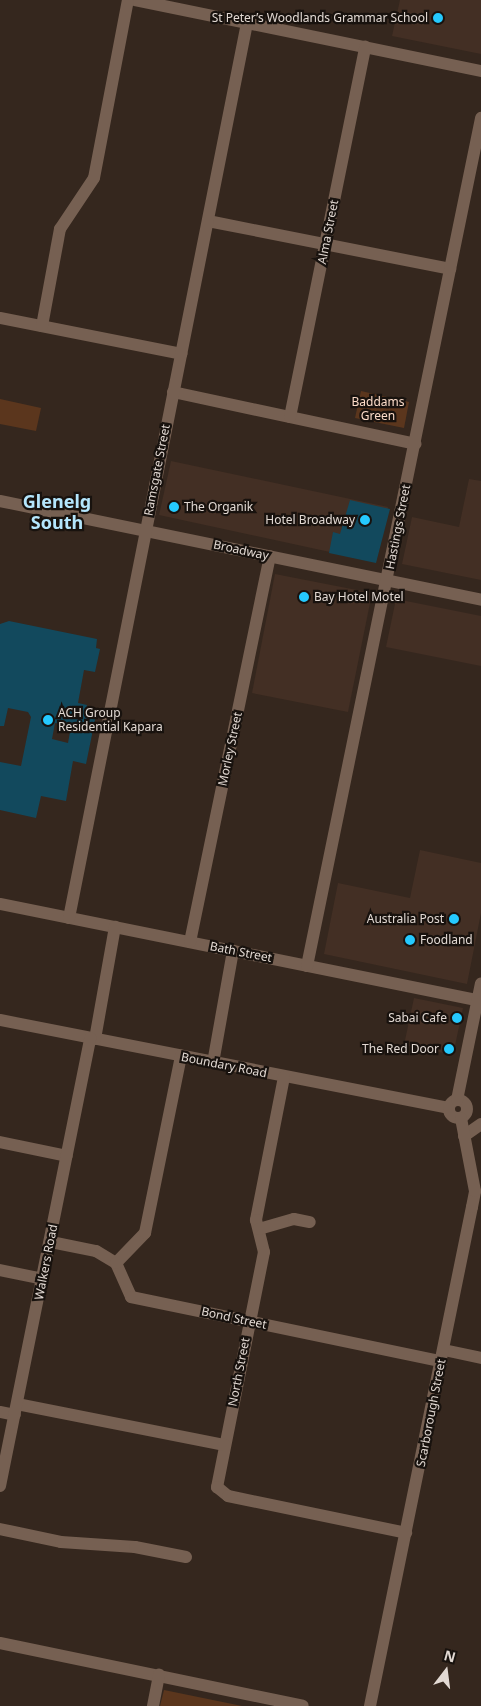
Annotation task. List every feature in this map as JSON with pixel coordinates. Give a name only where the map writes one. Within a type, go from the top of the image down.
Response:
[{"type":"street","points":[[42,326],[60,230],[94,178],[128,0]]},
{"type":"street","points":[[135,0],[481,71]]},
{"type":"street","name":"Ramsgate Street","points":[[69,918],[247,23]]},
{"type":"street","name":"Alma Street","points":[[290,417],[365,47]]},
{"type":"street","name":"Hastings Street","points":[[307,966],[481,118]]},
{"type":"street","points":[[208,221],[450,269]]},
{"type":"street","points":[[0,318],[181,354]]},
{"type":"street","points":[[173,392],[415,444]]},
{"type":"street","name":"Broadway","points":[[0,501],[481,600]]},
{"type":"street","name":"Morley Street","points":[[190,942],[270,556]]},
{"type":"street","name":"Bath Street","points":[[0,904],[479,1000]]},
{"type":"street","name":"Walkers Road","points":[[0,1486],[116,927]]},
{"type":"street","points":[[213,1063],[233,951]]},
{"type":"street","points":[[481,983],[479,1000],[453,1104],[452,1116],[481,1116]]},
{"type":"street","name":"Boundary Road","points":[[0,1020],[284,1077],[453,1104]]},
{"type":"street","points":[[51,1242],[96,1252],[116,1264],[145,1233],[181,1056]]},
{"type":"street","name":"North Street","points":[[284,1077],[256,1220],[264,1252],[224,1445],[218,1490],[228,1496],[406,1534]]},
{"type":"street","name":"Scarborough Street","points":[[370,1706],[475,1191],[464,1136],[464,1115]]},
{"type":"street","points":[[464,1136],[481,1124]]},
{"type":"street","points":[[0,1142],[67,1156]]},
{"type":"street","points":[[259,1230],[294,1219],[310,1222]]},
{"type":"street","name":"Bond Street","points":[[116,1264],[131,1297],[249,1321],[442,1355],[481,1358]]},
{"type":"street","points":[[0,1270],[43,1279]]},
{"type":"street","points":[[0,1412],[16,1410],[224,1445]]},
{"type":"street","points":[[0,1529],[61,1542],[135,1547],[186,1557]]},
{"type":"street","points":[[0,1643],[303,1706]]},
{"type":"street","points":[[153,1706],[159,1675]]},
{"type":"shaded area","name":"St Peter’s Woodlands Grammar School","points":[[400,0],[481,0],[481,54],[392,36]]},
{"type":"shaded area","points":[[171,461],[388,507],[376,562],[159,515]]},
{"type":"shaded area","points":[[469,479],[481,481],[481,580],[402,564],[412,517],[459,527]]},
{"type":"shaded area","points":[[275,574],[372,593],[348,712],[252,693]]},
{"type":"shaded area","points":[[396,599],[481,616],[481,666],[386,647]]},
{"type":"shaded area","points":[[420,850],[481,863],[481,913],[467,984],[324,954],[338,883],[410,898]]},
{"type":"shaded area","points":[[414,998],[463,1008],[453,1055],[404,1045]]},
{"type":"green space","name":"Baddams Green","points":[[361,391],[409,402],[404,428],[355,418]]},
{"type":"green space","points":[[0,399],[41,408],[36,431],[0,424]]},
{"type":"green space","points":[[164,1690],[242,1706],[160,1706]]},
{"type":"building","name":"Hotel Broadway","points":[[350,500],[390,509],[376,563],[329,553],[333,532],[340,534]]},
{"type":"building","name":"ACH Group Residential Kapara","points":[[9,621],[97,639],[96,648],[100,649],[95,672],[84,670],[78,703],[87,705],[86,710],[96,715],[86,764],[73,761],[66,801],[41,796],[36,818],[0,810],[0,762],[21,766],[31,717],[28,712],[8,708],[4,726],[0,726],[0,624]],"holes":[[[55,723],[71,726],[68,743],[52,739]]]},
{"type":"place","name":"St Peter’s Woodlands Grammar School","points":[[438,18]]},
{"type":"place","name":"The Organik","points":[[174,507]]},
{"type":"place","name":"Hotel Broadway","points":[[365,520]]},
{"type":"place","name":"Bay Hotel Motel","points":[[304,597]]},
{"type":"place","name":"ACH Group Residential Kapara","points":[[48,720]]},
{"type":"place","name":"Australia Post","points":[[454,919]]},
{"type":"place","name":"Foodland","points":[[410,940]]},
{"type":"place","name":"Sabai Cafe","points":[[457,1018]]},
{"type":"place","name":"The Red Door","points":[[449,1049]]},
{"type":"district","name":"Glenelg South","points":[[57,512]]}]
